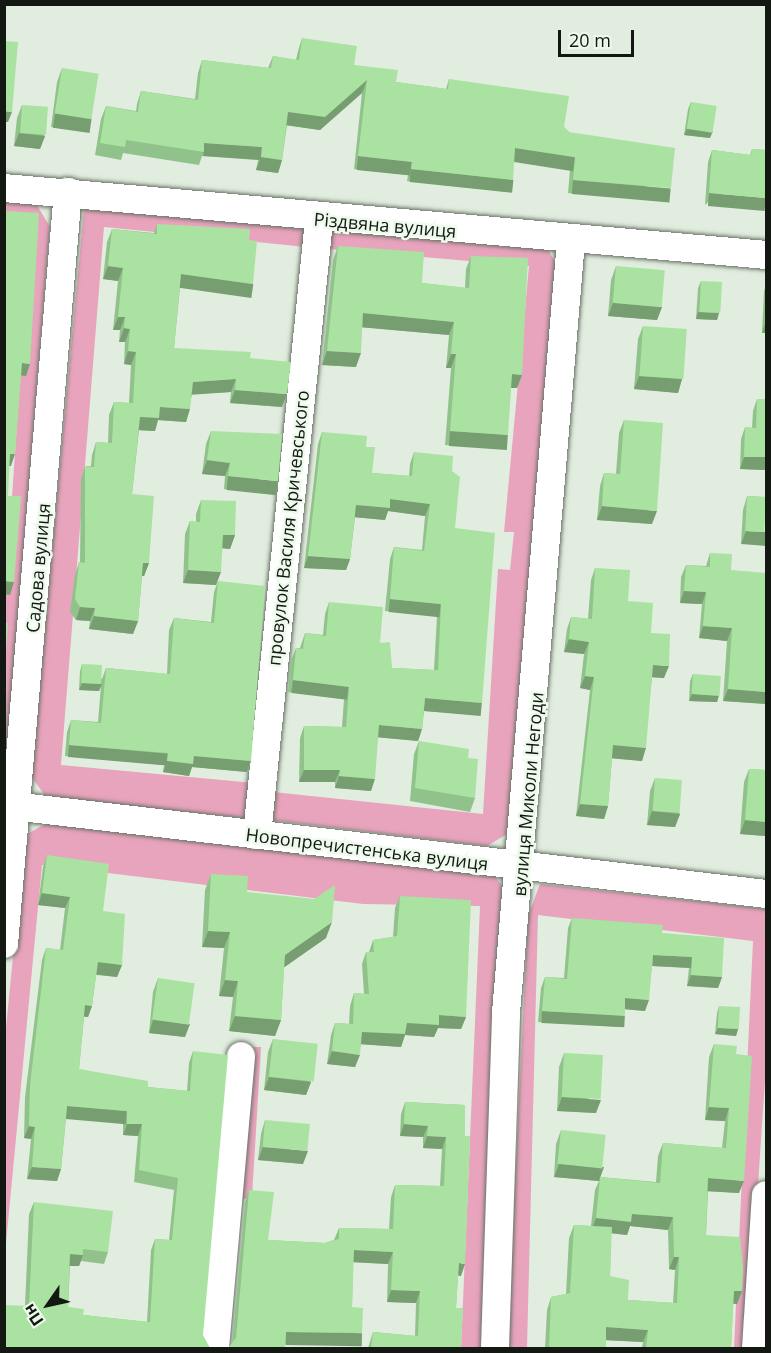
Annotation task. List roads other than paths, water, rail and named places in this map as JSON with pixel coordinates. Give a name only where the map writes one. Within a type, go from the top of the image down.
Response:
[{"type":"street","name":"Різдвяна вулиця","points":[[4,188],[68,192],[319,220],[766,255]]},
{"type":"street","name":"Садова вулиця","points":[[4,944],[12,806],[68,192]]},
{"type":"street","name":"провулок Василя Кричевського","points":[[257,835],[319,220]]},
{"type":"street","name":"вулиця Миколи Негоди","points":[[495,1348],[506,1013],[522,868],[571,240]]},
{"type":"street","name":"Новопречистенська вулиця","points":[[12,806],[522,868],[766,894]]},
{"type":"street","points":[[216,1348],[241,1056]]},
{"type":"street","points":[[756,1348],[766,1195]]}]
